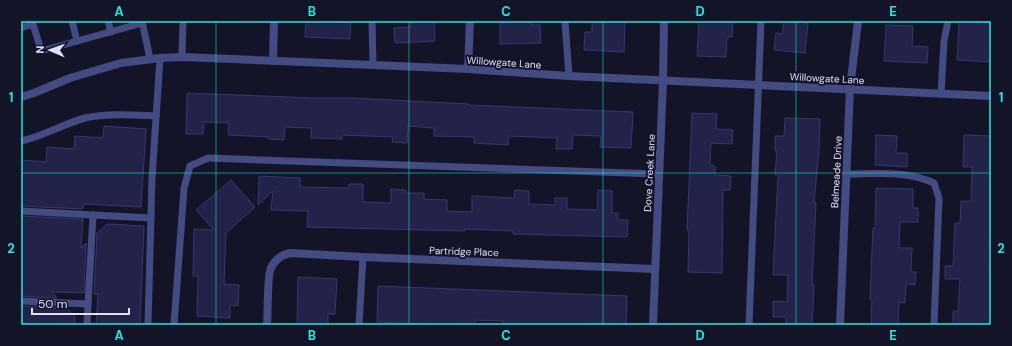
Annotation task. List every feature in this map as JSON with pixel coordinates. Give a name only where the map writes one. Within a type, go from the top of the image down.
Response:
[{"type":"street","points":[[273,61],[274,21]]},
{"type":"street","points":[[468,69],[470,21]]},
{"type":"street","name":"Dove Creek Lane","points":[[653,325],[664,21]]},
{"type":"street","name":"Belmeade Drive","points":[[840,325],[845,174],[850,88],[858,21]]},
{"type":"street","name":"Willowgate Lane","points":[[21,97],[70,78],[121,63],[182,57],[468,69],[663,81],[850,88],[991,96]]},
{"type":"street","name":"Partridge Place","points":[[267,325],[270,269],[275,261],[283,254],[290,253],[363,258],[655,269]]},
{"type":"lane","points":[[72,21],[77,41]]},
{"type":"lane","points":[[108,21],[111,32]]},
{"type":"lane","points":[[182,57],[183,21]]},
{"type":"lane","points":[[372,21],[373,65]]},
{"type":"lane","points":[[565,21],[569,76]]},
{"type":"lane","points":[[749,325],[761,21]]},
{"type":"lane","points":[[941,94],[944,41],[948,21]]},
{"type":"lane","points":[[21,28],[33,23],[40,47],[45,50],[142,22],[150,59]]},
{"type":"lane","points":[[148,325],[151,218],[160,58]]},
{"type":"lane","points":[[21,140],[42,135],[85,118],[124,114],[156,116]]},
{"type":"lane","points":[[174,325],[184,188],[190,166],[208,158],[658,174]]},
{"type":"lane","points":[[845,174],[899,174],[922,178],[934,183],[939,198],[934,325]]},
{"type":"lane","points":[[21,211],[151,218]]},
{"type":"lane","points":[[87,325],[93,215]]},
{"type":"lane","points":[[359,325],[363,258]]},
{"type":"lane","points":[[21,301],[88,304]]},
{"type":"building","points":[[306,21],[338,21],[351,23],[350,39],[305,37]]},
{"type":"building","points":[[410,21],[434,21],[435,41],[395,43],[394,28],[411,27]]},
{"type":"building","points":[[500,21],[531,21],[531,25],[540,25],[541,43],[500,44]]},
{"type":"building","points":[[592,21],[625,21],[624,52],[584,50],[585,32],[592,32]]},
{"type":"building","points":[[699,21],[733,22],[732,37],[727,37],[726,57],[697,56]]},
{"type":"building","points":[[784,21],[808,23],[805,53],[774,50],[776,33],[782,34]]},
{"type":"building","points":[[959,21],[991,23],[991,62],[957,60]]},
{"type":"building","points":[[886,25],[913,26],[912,46],[928,47],[927,63],[884,61]]},
{"type":"building","points":[[187,93],[312,98],[353,98],[633,112],[631,148],[600,147],[601,136],[573,135],[572,149],[556,149],[557,138],[509,136],[508,145],[474,143],[474,137],[434,136],[434,128],[408,126],[407,143],[392,142],[393,137],[342,135],[342,139],[311,138],[311,128],[285,127],[284,140],[269,139],[269,137],[228,135],[229,123],[204,122],[203,134],[186,134]]},
{"type":"building","points":[[692,113],[717,114],[716,129],[733,130],[732,144],[711,143],[710,165],[715,166],[715,175],[731,176],[730,190],[723,190],[722,273],[688,272],[689,230],[687,230]]},
{"type":"building","points":[[785,118],[820,119],[819,150],[814,203],[816,203],[812,285],[814,285],[812,325],[786,325],[786,317],[773,317],[773,301],[787,302],[788,275],[773,275],[778,175],[775,175],[777,151],[775,151],[775,136],[784,136]]},
{"type":"building","points":[[104,126],[146,129],[141,207],[84,204],[83,209],[21,206],[21,160],[46,162],[47,147],[74,149],[75,136],[103,138]]},
{"type":"building","points":[[876,135],[897,136],[896,153],[907,153],[907,167],[875,165]]},
{"type":"building","points":[[964,135],[991,136],[991,325],[953,325],[953,311],[958,311],[960,279],[945,279],[945,266],[953,266],[955,223],[960,223],[961,201],[971,201],[972,167],[963,167]]},
{"type":"building","points":[[259,176],[300,178],[300,187],[349,188],[349,184],[363,184],[363,202],[391,203],[391,189],[406,190],[406,193],[424,193],[424,199],[447,200],[447,211],[472,212],[472,196],[514,198],[515,190],[529,191],[529,204],[555,205],[555,198],[567,198],[567,209],[597,210],[598,190],[612,191],[612,213],[618,213],[618,220],[628,220],[627,237],[513,234],[513,231],[465,229],[465,231],[307,227],[308,211],[271,210],[273,191],[258,205]]},
{"type":"building","points":[[231,180],[255,207],[226,233],[224,284],[239,285],[238,306],[230,305],[230,318],[197,316],[198,276],[193,276],[194,229],[214,230],[196,210]]},
{"type":"building","points":[[876,188],[913,189],[913,208],[918,208],[918,222],[900,222],[899,248],[912,248],[911,272],[916,272],[915,285],[906,284],[905,303],[899,302],[898,325],[871,325],[872,300],[870,300]]},
{"type":"building","points":[[21,216],[83,219],[81,248],[86,243],[84,293],[52,292],[57,298],[21,296]]},
{"type":"building","points":[[107,224],[144,226],[140,325],[96,325],[98,294],[94,294],[97,233]]},
{"type":"building","points":[[298,277],[337,279],[335,314],[328,314],[328,325],[297,325]]},
{"type":"building","points":[[378,286],[627,296],[626,325],[503,325],[503,321],[475,320],[475,325],[377,322]]},
{"type":"building","points":[[21,306],[67,308],[75,317],[75,325],[21,325]]}]
